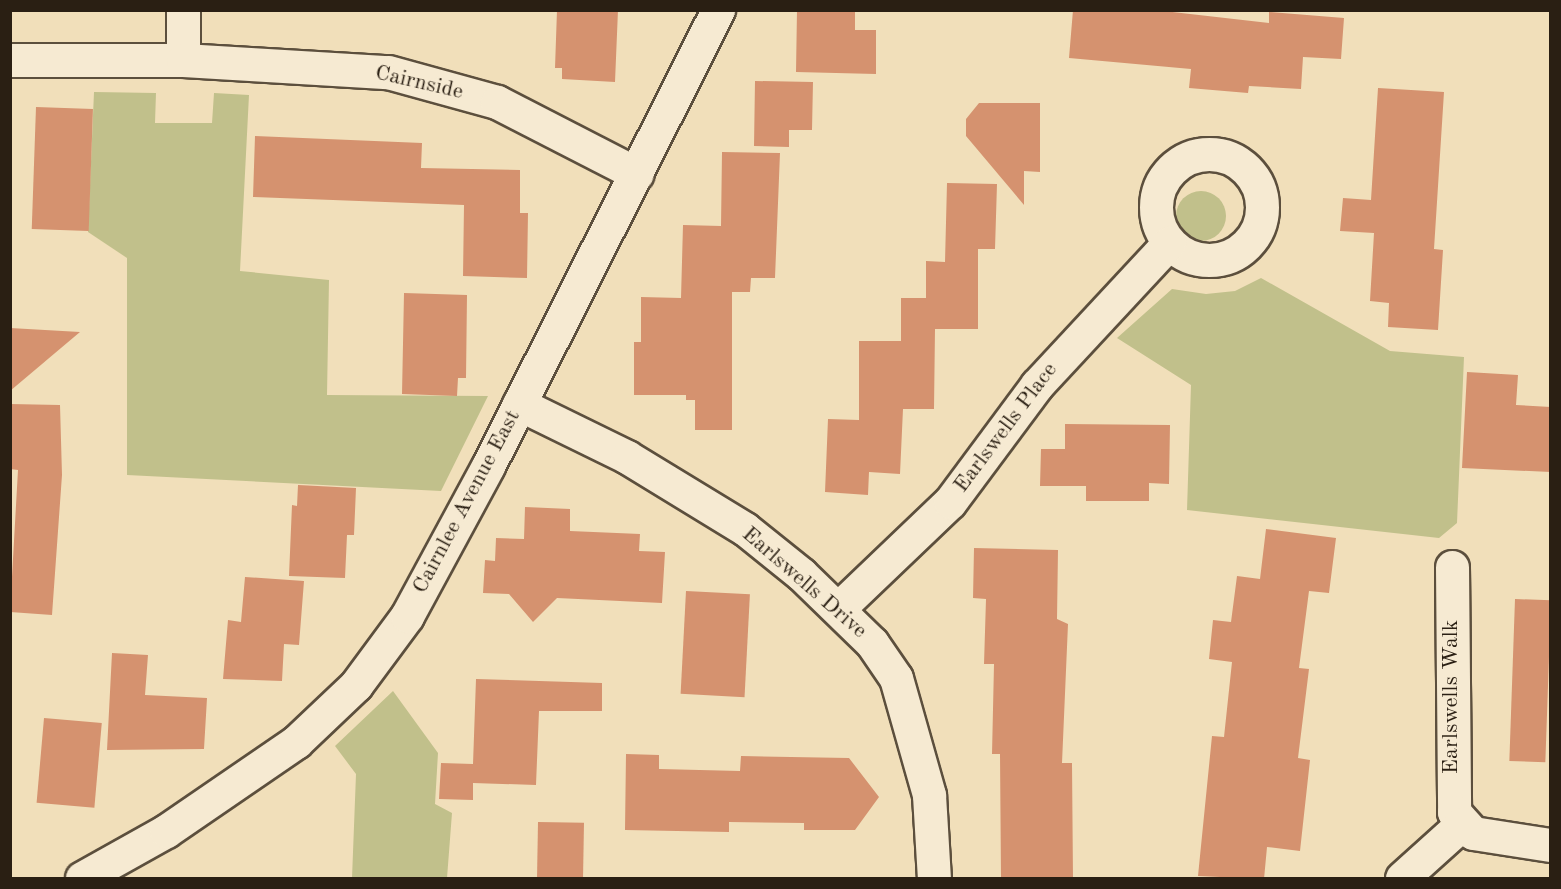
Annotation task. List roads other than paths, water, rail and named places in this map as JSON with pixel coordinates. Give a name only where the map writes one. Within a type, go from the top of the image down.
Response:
[{"type":"street","points":[[183,10],[183,60]]},
{"type":"street","name":"Cairnlee Avenue East","points":[[82,879],[166,831],[296,742],[356,685],[407,616],[519,404],[718,10]]},
{"type":"street","name":"Cairnside","points":[[10,60],[183,60],[388,72],[497,102],[637,174]]},
{"type":"street","name":"Earlswells Place","points":[[839,608],[951,502],[1037,384],[1169,243]]},
{"type":"street","name":"Earlswells Drive","points":[[519,404],[627,457],[745,530],[839,608],[896,678],[929,795],[934,879]]},
{"type":"street","name":"Earlswells Walk","points":[[1452,567],[1451,800],[1462,824]]},
{"type":"street","points":[[1402,879],[1462,824],[1490,838],[1551,845]]}]
